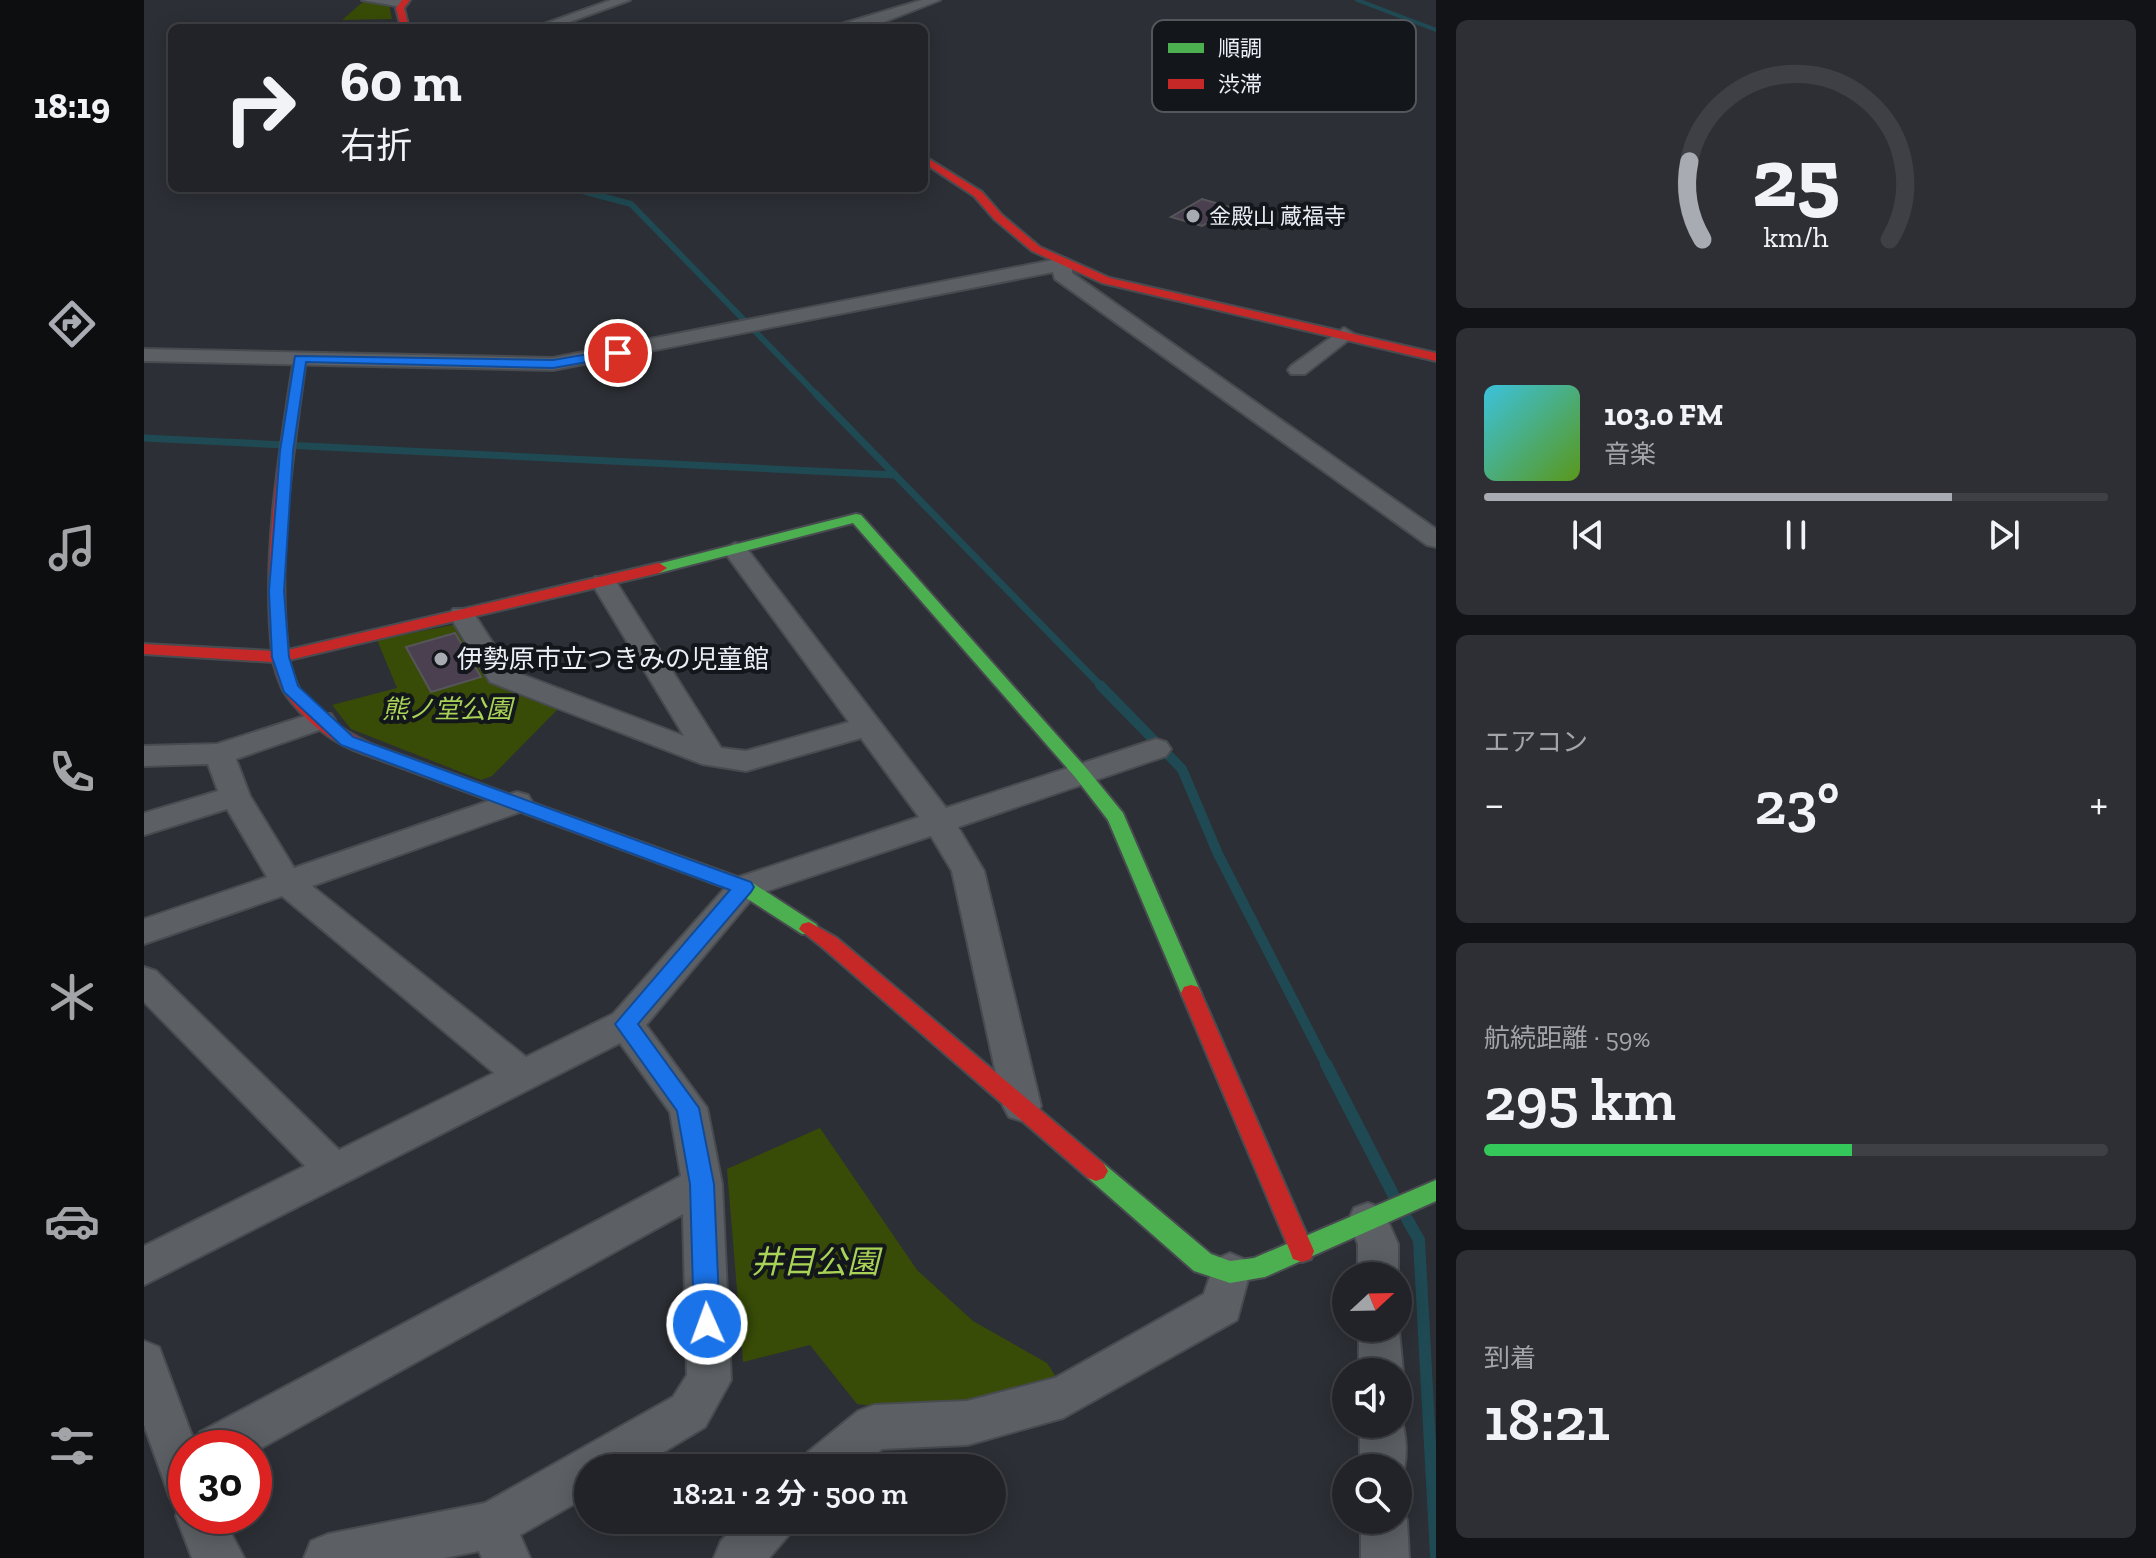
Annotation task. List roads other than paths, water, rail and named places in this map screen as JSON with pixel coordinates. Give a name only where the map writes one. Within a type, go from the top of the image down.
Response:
[{"type":"street","points":[[368,0],[404,2]]},
{"type":"street","points":[[550,24],[624,0]]},
{"type":"street","points":[[862,24],[934,0]]},
{"type":"street","points":[[404,2],[400,8],[404,24]]},
{"type":"street","points":[[536,24],[540,11]]},
{"type":"street","points":[[928,162],[978,194],[1021,239],[1063,264],[1106,281],[1436,357]]},
{"type":"street","points":[[144,355],[553,364],[1063,264]]},
{"type":"street","points":[[1063,264],[1062,275],[1436,540]]},
{"type":"street","points":[[1298,370],[1344,334]]},
{"type":"street","points":[[300,359],[286,451],[278,575],[281,657],[290,688],[321,720],[360,746],[744,887],[830,943],[1203,1263],[1230,1272],[1256,1269],[1436,1190]]},
{"type":"street","points":[[144,649],[281,657],[604,582],[856,518],[1081,773],[1116,818],[1302,1251]]},
{"type":"street","points":[[735,550],[938,820],[968,871],[1022,1106]]},
{"type":"street","points":[[604,582],[712,757]]},
{"type":"street","points":[[462,615],[500,676],[712,757],[746,761],[868,726]]},
{"type":"street","points":[[144,756],[219,754],[321,720]]},
{"type":"street","points":[[144,1266],[626,1024],[744,887],[1156,749]]},
{"type":"street","points":[[219,754],[235,796],[286,882],[522,1075]]},
{"type":"street","points":[[144,824],[235,796]]},
{"type":"street","points":[[144,932],[517,802]]},
{"type":"street","points":[[144,980],[334,1170]]},
{"type":"street","points":[[618,1454],[689,1412],[709,1380],[702,1184],[688,1108],[626,1024]]},
{"type":"street","points":[[256,1430],[702,1184]]},
{"type":"street","points":[[1377,1217],[1379,1262]]},
{"type":"street","points":[[841,1454],[874,1427],[967,1423],[1063,1397],[1222,1306],[1230,1272]]},
{"type":"street","points":[[145,1368],[175,1430]]},
{"type":"street","points":[[328,1558],[499,1541],[574,1482]]},
{"type":"street","points":[[206,1534],[214,1555],[220,1558]]},
{"type":"street","points":[[738,1558],[759,1534]]},
{"type":"street","points":[[1384,1534],[1385,1558]]},
{"type":"waterway","points":[[1357,0],[1410,20]]},
{"type":"waterway","points":[[1416,22],[1436,30]]},
{"type":"waterway","points":[[586,192],[631,204],[818,396]]},
{"type":"waterway","points":[[816,394],[1102,687]]},
{"type":"waterway","points":[[144,438],[895,475]]},
{"type":"waterway","points":[[1100,685],[1182,769],[1218,854],[1327,1066]]},
{"type":"waterway","points":[[1326,1064],[1394,1196]]},
{"type":"waterway","points":[[1407,1219],[1419,1240],[1436,1556]]},
{"type":"place","name":"金殿山 蔵福寺","points":[[1193,216]]},
{"type":"place","name":"伊勢原市立つきみの児童館","points":[[441,659]]},
{"type":"park label","name":"熊ノ堂公園","points":[[447,709]]},
{"type":"park label","name":"井目公園","points":[[815,1262]]}]
